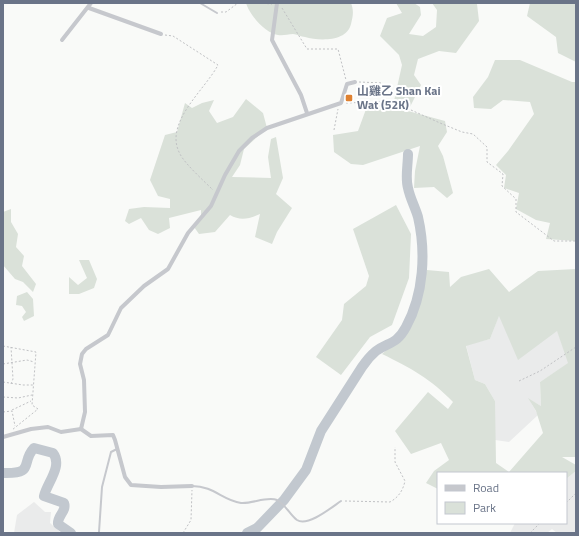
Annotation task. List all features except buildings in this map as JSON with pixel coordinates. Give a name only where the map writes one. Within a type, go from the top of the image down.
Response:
[{"type":"street","points":[[62,40],[91,3]]},
{"type":"street","points":[[277,4],[272,40],[301,95],[307,113]]},
{"type":"street","points":[[88,8],[161,34]]},
{"type":"street","points":[[81,429],[85,412],[84,380],[80,364],[82,354],[86,349],[108,335],[121,308],[144,286],[168,269],[188,233],[208,210],[239,151],[252,138],[267,128],[307,113],[342,103],[347,84],[355,82]]},
{"type":"street","points":[[3,437],[30,429],[48,427],[61,432],[81,429],[91,436],[113,435],[125,477],[131,485],[160,487],[192,486]]},
{"type":"lane","points":[[200,3],[217,13]]},
{"type":"lane","points":[[99,532],[104,479],[111,452],[118,449]]},
{"type":"lane","points":[[192,486],[210,488],[231,500],[249,504],[270,499],[277,500],[290,510],[297,520],[310,520],[341,501]]},
{"type":"path","points":[[217,13],[226,12],[238,3]]},
{"type":"path","points":[[259,3],[277,4],[283,9],[307,49],[338,49],[347,84]]},
{"type":"path","points":[[161,34],[173,36],[218,65],[212,76],[183,113],[175,136],[180,154],[216,194]]},
{"type":"path","points":[[355,82],[383,83]]},
{"type":"path","points":[[334,130],[338,108],[342,103],[399,101],[411,110],[440,123],[462,132],[473,134],[487,147],[487,162],[503,174],[502,186],[516,199],[516,212],[554,241],[576,241]]},
{"type":"path","points":[[3,346],[11,346],[36,352],[37,359],[35,362],[32,405],[38,409],[12,430]]},
{"type":"path","points":[[11,346],[13,379],[11,384]]},
{"type":"path","points":[[519,380],[540,371],[576,347]]},
{"type":"path","points":[[3,364],[27,360],[35,362]]},
{"type":"path","points":[[3,382],[11,384],[34,385]]},
{"type":"path","points":[[3,397],[18,398],[32,394]]},
{"type":"path","points":[[3,412],[12,411],[32,401]]},
{"type":"path","points":[[12,411],[16,426]]},
{"type":"path","points":[[341,501],[390,502],[397,499],[402,492],[405,481],[395,462],[395,447]]},
{"type":"path","points":[[183,533],[191,520],[192,486]]},
{"type":"path","points":[[567,502],[576,493]]},
{"type":"path","points":[[530,533],[539,524]]},
{"type":"shaded area","points":[[499,315],[557,330],[569,363],[540,382],[541,406],[529,399],[538,415],[509,442],[495,440],[495,401],[485,384],[475,380],[466,345],[490,339]]},
{"type":"shaded area","points":[[576,471],[576,533],[557,533],[552,529],[547,533],[510,533],[514,524],[567,524],[567,478]]},
{"type":"shaded area","points":[[34,502],[45,512],[51,512],[50,523],[61,533],[14,533],[17,515]]},
{"type":"green space","points":[[246,3],[351,3],[353,16],[348,30],[344,34],[332,39],[318,39],[294,34],[280,35],[273,34],[263,27],[250,12]]},
{"type":"green space","points":[[396,3],[414,3],[420,7],[421,15],[409,34],[423,36],[436,27],[437,10],[432,3],[477,4],[479,21],[456,53],[439,51],[418,59],[414,75],[421,85],[408,111],[445,121],[447,132],[438,146],[443,156],[453,193],[447,198],[434,187],[414,188],[415,171],[420,146],[363,165],[351,164],[334,152],[333,135],[358,131],[369,101],[394,101],[402,65],[399,55],[380,36],[387,18],[402,13]]},
{"type":"green space","points":[[530,3],[576,3],[576,62],[558,53],[556,37],[527,16]]},
{"type":"green space","points":[[495,60],[520,60],[572,82],[576,82],[576,241],[546,239],[550,223],[536,220],[516,209],[519,193],[504,188],[506,175],[496,165],[508,151],[534,114],[530,102],[503,100],[491,109],[474,108],[473,97],[488,77]]},
{"type":"green space","points":[[246,99],[263,113],[267,128],[244,149],[240,165],[232,177],[271,178],[268,157],[271,139],[276,137],[283,178],[276,194],[292,208],[277,232],[272,244],[255,237],[260,214],[245,219],[230,215],[215,232],[199,234],[194,227],[201,219],[201,210],[169,218],[170,228],[158,234],[149,230],[141,218],[129,224],[125,221],[129,209],[144,207],[170,208],[170,199],[158,196],[150,180],[165,135],[177,132],[185,103],[192,108],[202,103],[214,100],[209,111],[217,123],[233,117]]},
{"type":"green space","points":[[396,205],[411,234],[409,278],[392,325],[370,337],[341,375],[316,357],[342,320],[344,304],[366,286],[369,276],[353,229]]},
{"type":"green space","points":[[11,209],[11,222],[18,234],[16,247],[24,256],[22,266],[36,284],[33,292],[23,282],[15,279],[3,265],[3,212]]},
{"type":"green space","points":[[79,260],[89,260],[97,279],[94,288],[79,294],[69,294],[69,277],[78,285],[87,278]]},
{"type":"green space","points":[[489,269],[509,292],[538,271],[576,269],[576,457],[562,457],[576,465],[576,471],[567,478],[567,472],[509,472],[437,472],[437,488],[426,483],[434,471],[449,460],[441,443],[411,454],[395,431],[428,392],[448,409],[453,402],[437,387],[420,375],[382,354],[406,333],[427,270],[449,272],[450,287],[461,277]],"holes":[[[499,316],[518,360],[557,331],[568,363],[540,382],[541,406],[528,398],[536,411],[543,433],[509,472],[496,463],[495,401],[485,384],[475,380],[466,346],[490,339]]]},
{"type":"green space","points":[[27,292],[33,299],[34,316],[24,321],[22,317],[26,312],[22,306],[16,305],[17,296]]},
{"type":"waterway","points":[[247,533],[257,528],[284,500],[306,470],[321,431],[364,365],[376,351],[396,340],[403,333],[412,314],[420,287],[422,273],[422,244],[418,217],[407,184],[408,154]]},
{"type":"waterway","points":[[3,473],[20,472],[24,469],[30,453],[34,448],[53,453],[56,458],[55,469],[44,496],[64,503],[65,506],[59,518],[58,524],[71,533]]},
{"type":"place","name":"山雞乙 Shan Kai Wat (52K)","points":[[349,98]]}]
